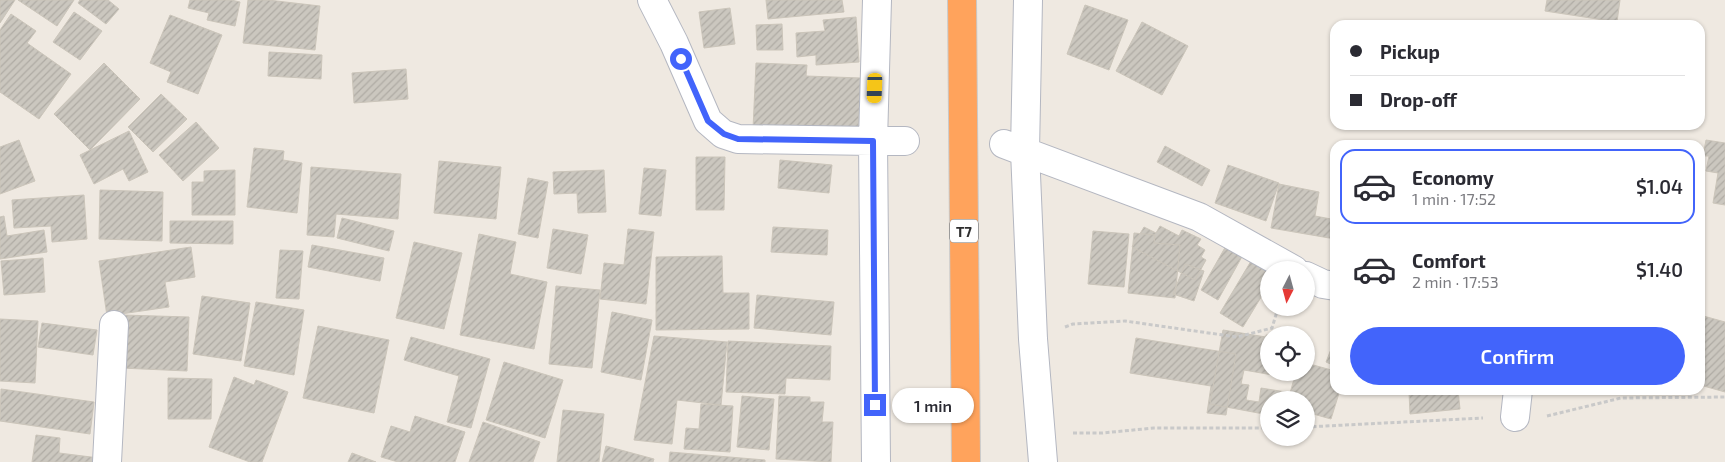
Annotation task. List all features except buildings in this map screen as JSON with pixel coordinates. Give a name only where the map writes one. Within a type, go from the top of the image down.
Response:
[{"type":"highway","name":"T7","points":[[962,0],[966,462]]},
{"type":"street","points":[[652,0],[708,121],[724,134],[738,139],[905,140]]},
{"type":"street","points":[[876,462],[873,141],[878,0]]},
{"type":"street","points":[[1028,0],[1015,147],[1043,462]]},
{"type":"street","points":[[1015,147],[1199,217],[1278,261]]},
{"type":"street","points":[[1315,280],[1330,285]]},
{"type":"street","points":[[107,462],[114,326]]},
{"type":"street","points":[[1515,417],[1517,395]]},
{"type":"path","points":[[1032,339],[1073,324],[1125,321],[1237,337],[1272,328],[1276,316]]},
{"type":"path","points":[[1042,434],[1102,433],[1154,428],[1260,428]]},
{"type":"route","points":[[681,59],[708,121],[724,134],[738,139],[873,141],[875,405]]}]
